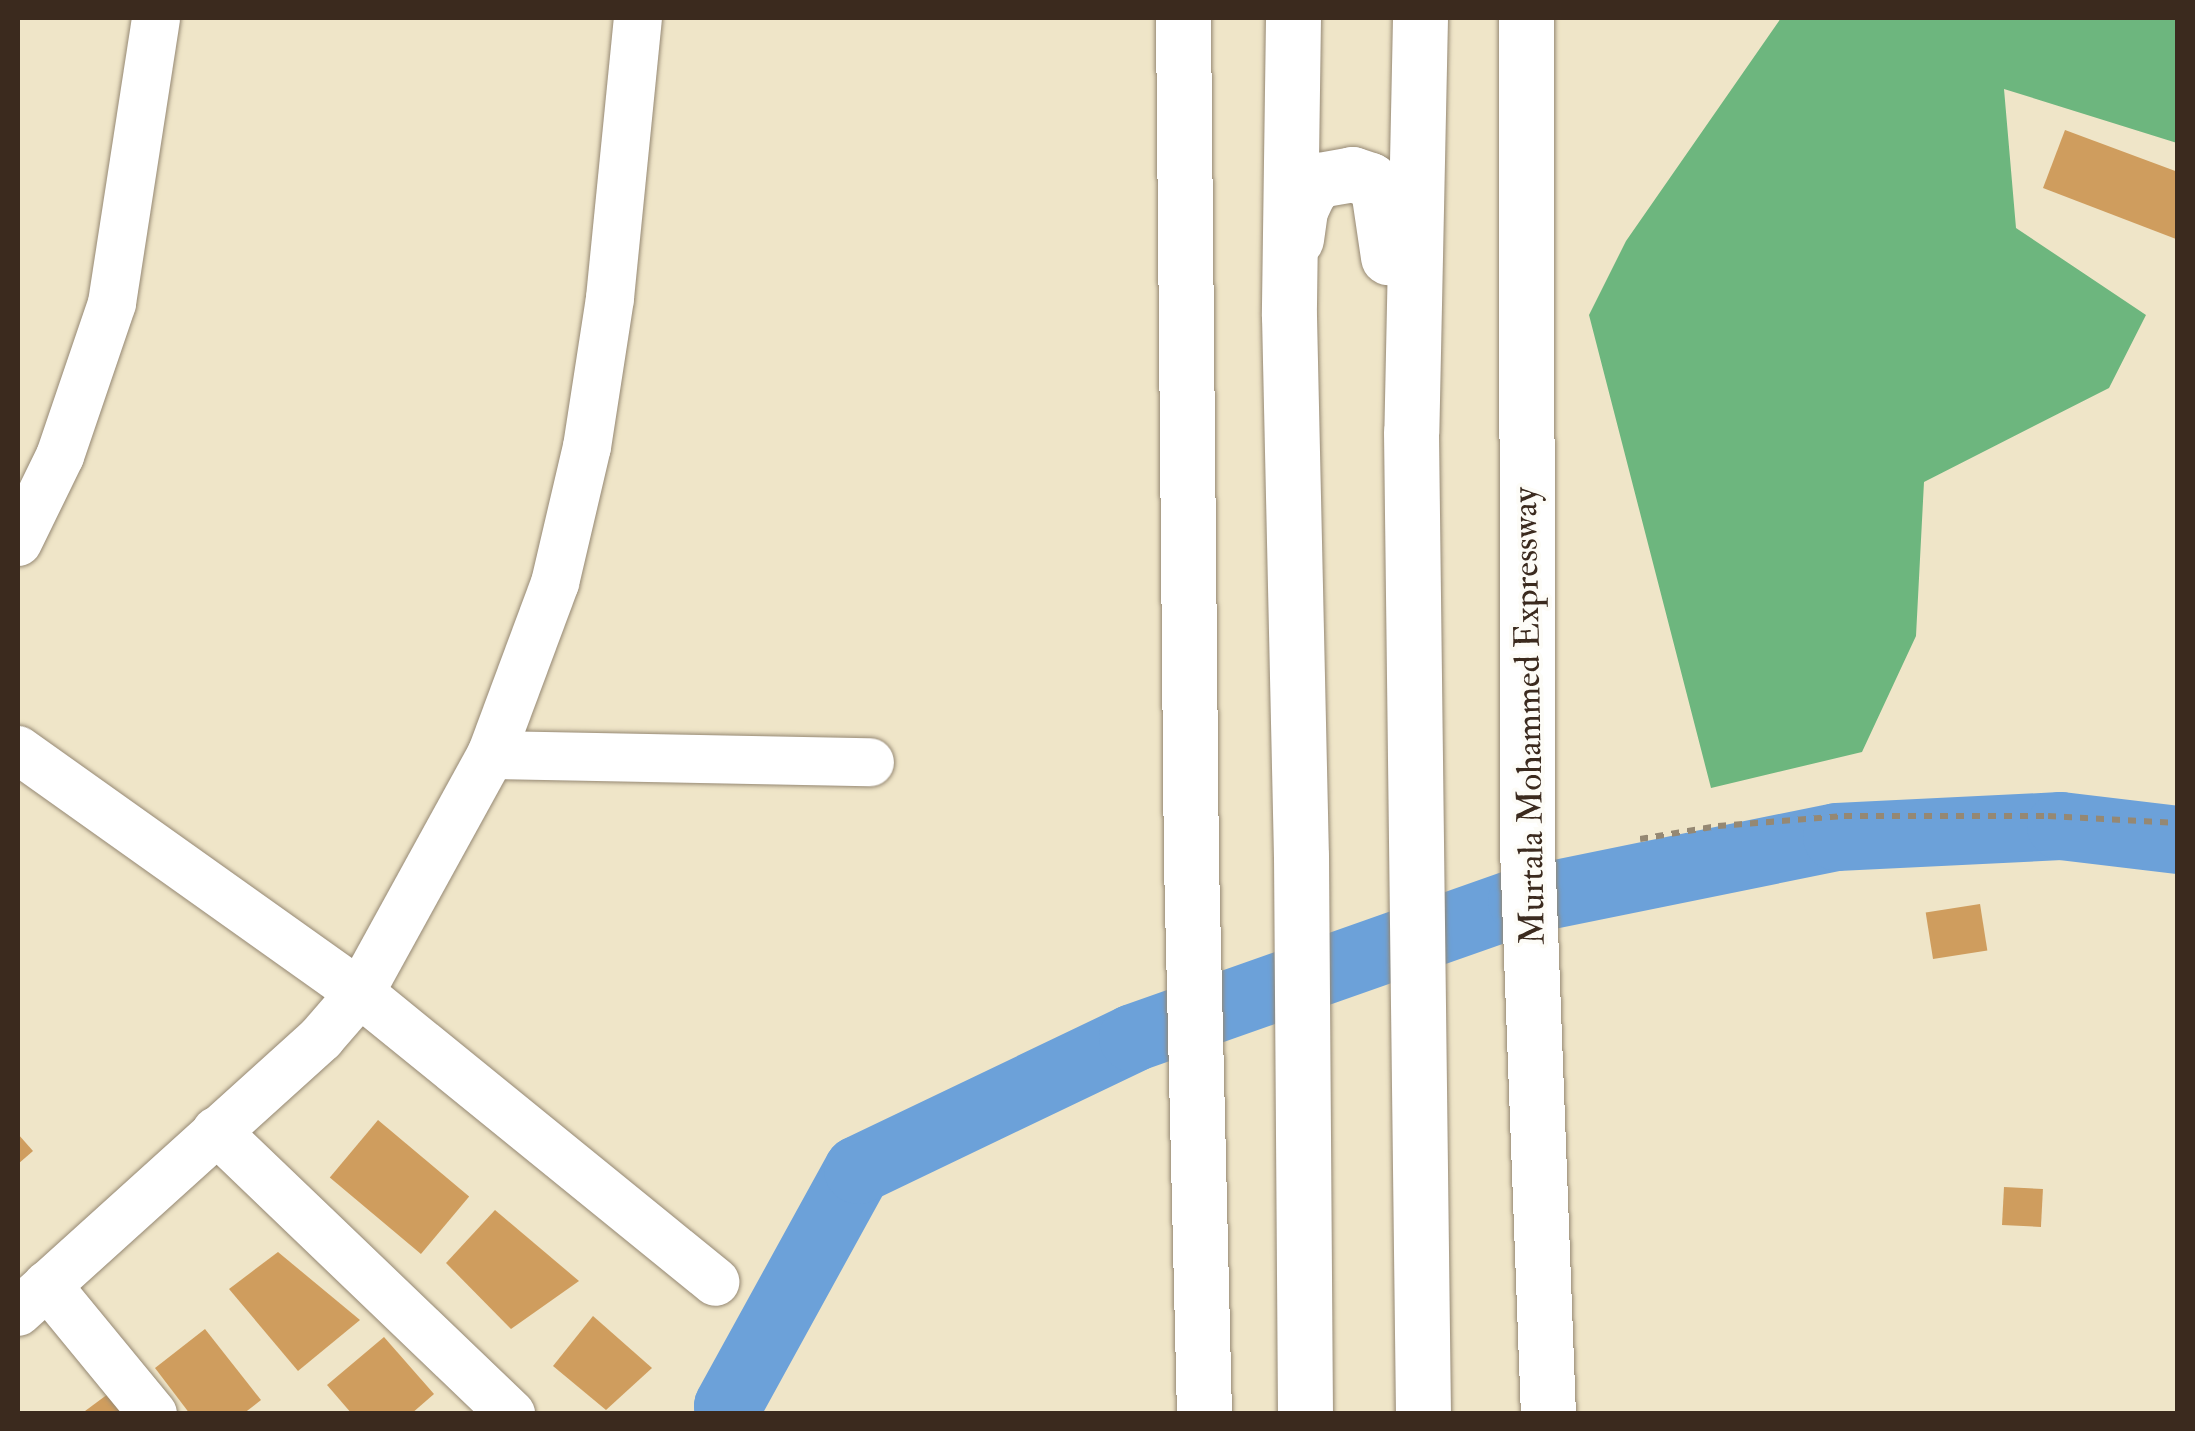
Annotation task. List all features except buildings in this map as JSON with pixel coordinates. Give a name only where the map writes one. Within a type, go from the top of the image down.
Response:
[{"type":"main road","points":[[1183,18],[1191,863],[1204,1414]]},
{"type":"main road","points":[[1293,18],[1289,282],[1301,856],[1305,1414]]},
{"type":"main road","points":[[1420,18],[1411,432],[1423,1414]]},
{"type":"main road","name":"Murtala Mohammed Expressway","points":[[1526,18],[1528,848],[1548,1414]]},
{"type":"main road","points":[[1289,282],[1300,210],[1309,191],[1319,180],[1337,176],[1370,180],[1378,190],[1386,225],[1393,360],[1411,432]]},
{"type":"street","points":[[18,542],[60,456],[112,303],[156,18]]},
{"type":"street","points":[[153,1414],[32,1299],[321,1038],[360,993],[491,755],[555,583],[587,447],[610,298],[638,18]]},
{"type":"street","points":[[18,750],[360,993],[715,1282]]},
{"type":"street","points":[[491,755],[870,762]]},
{"type":"street","points":[[216,1131],[512,1414]]},
{"type":"path","points":[[1640,839],[1718,826],[1844,816],[2048,816],[2178,823]]},
{"type":"green space","points":[[1781,18],[2177,18],[2177,143],[2004,89],[2016,228],[2146,315],[2109,388],[1924,482],[1916,636],[1862,752],[1711,788],[1589,315],[1626,241]]},
{"type":"waterway","points":[[730,1414],[728,1406],[858,1170],[1133,1038],[1522,901],[1837,837],[2061,826],[2178,840]]}]
